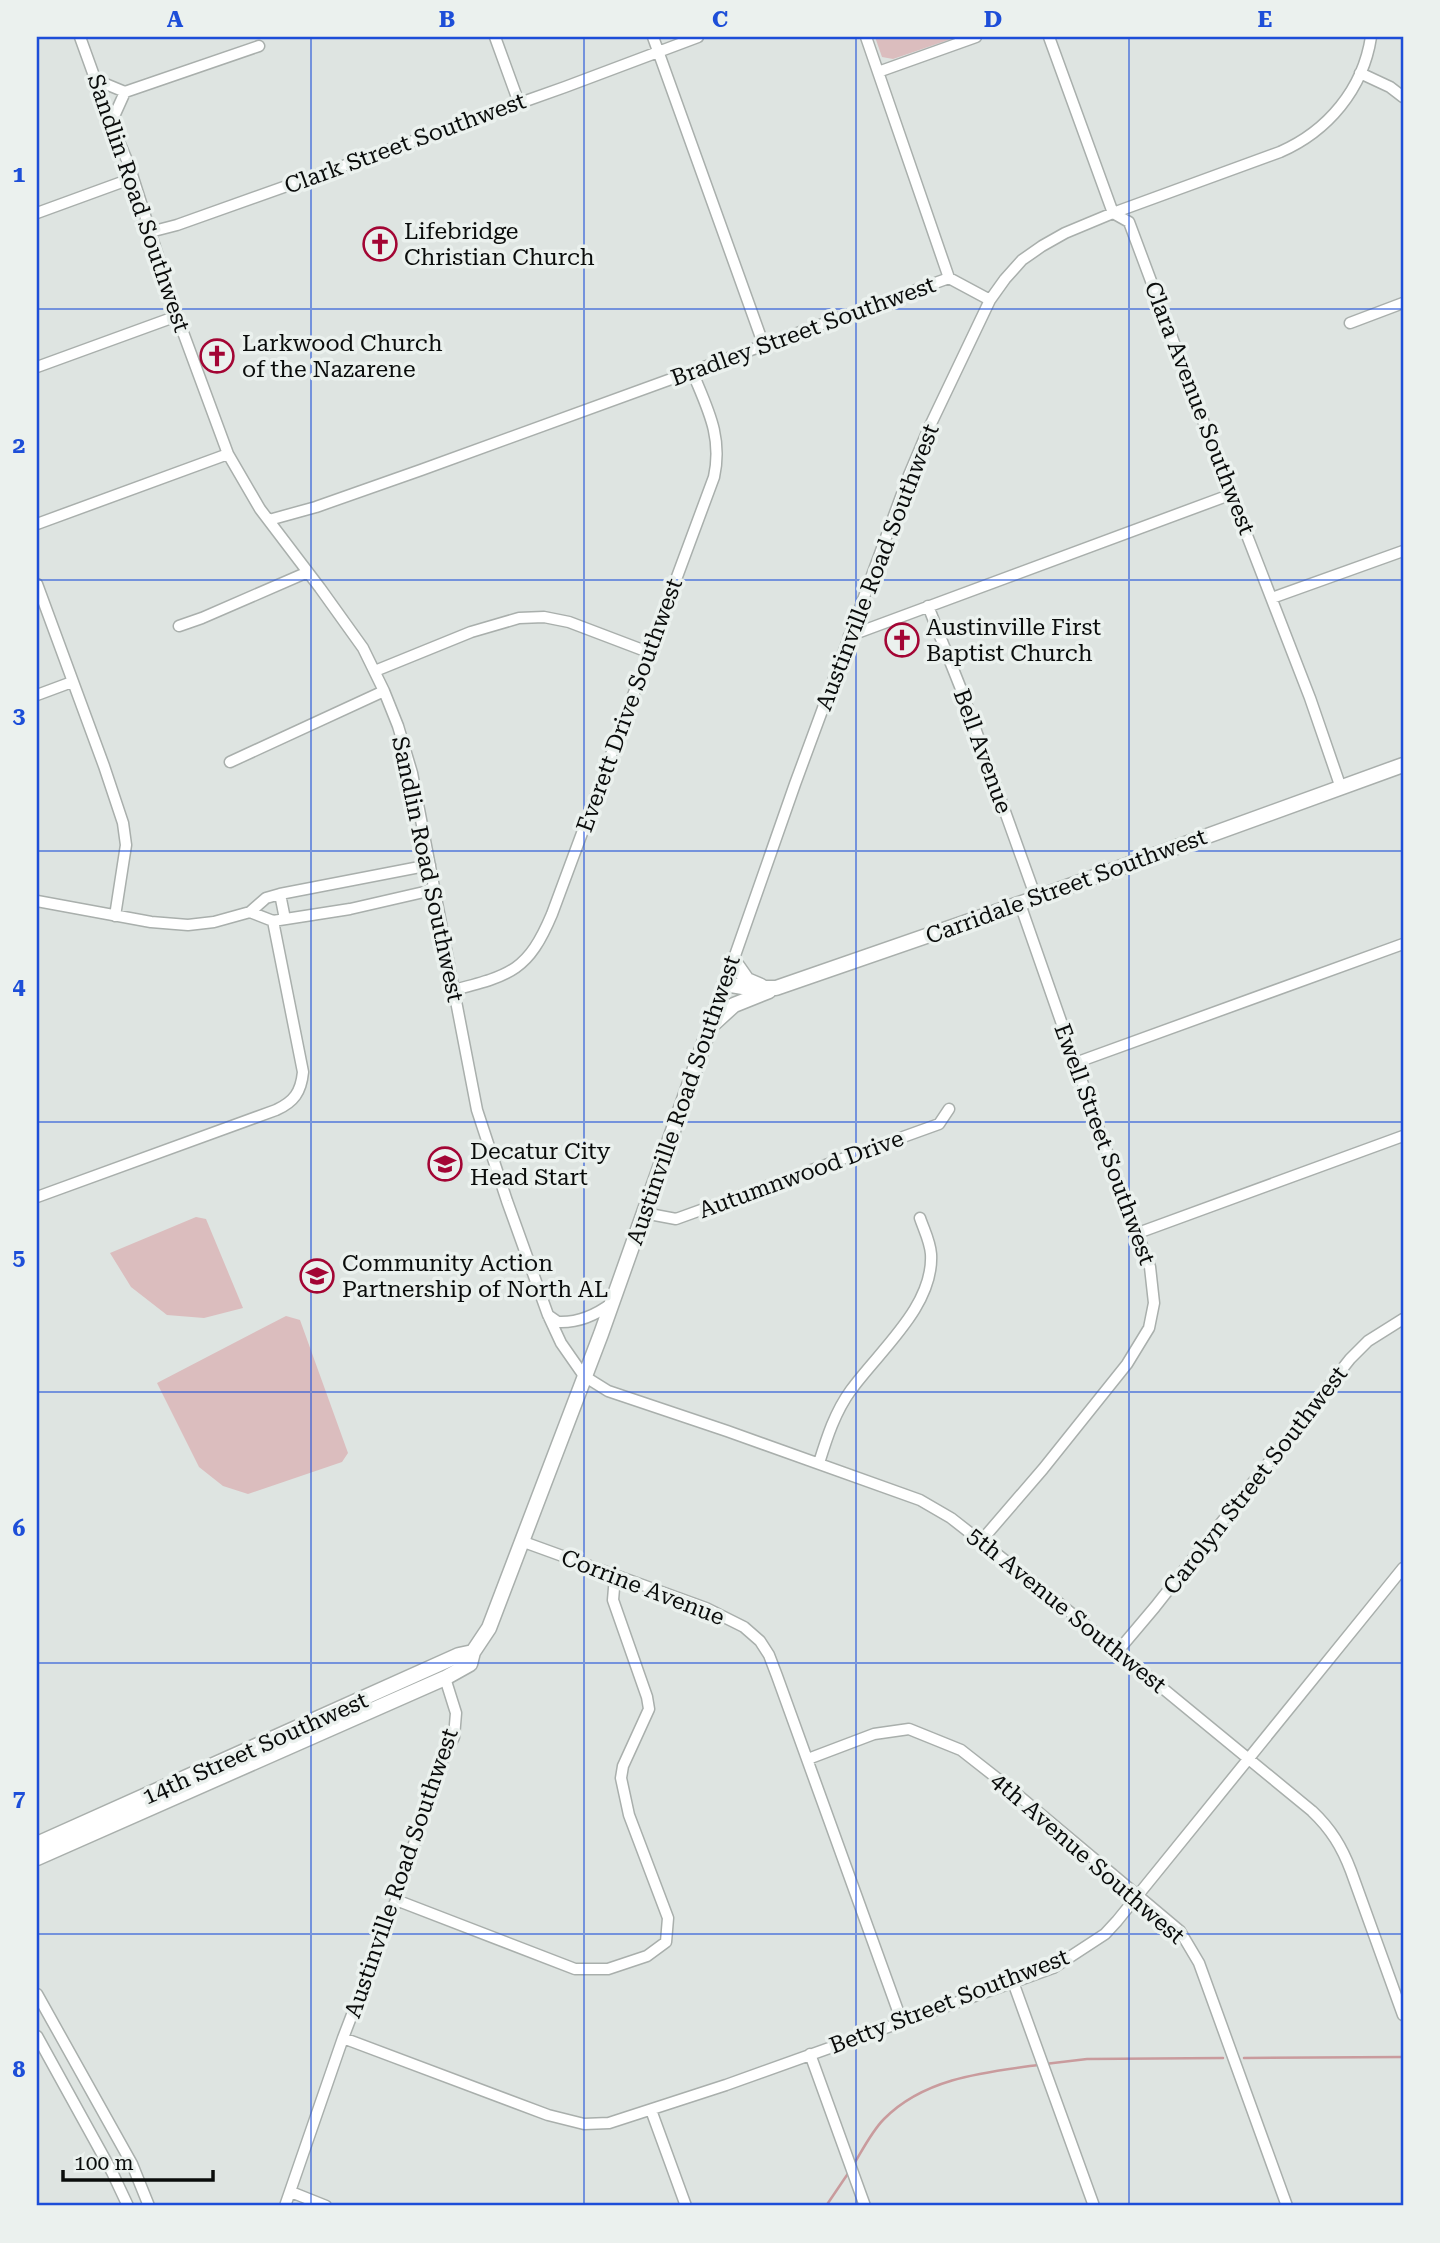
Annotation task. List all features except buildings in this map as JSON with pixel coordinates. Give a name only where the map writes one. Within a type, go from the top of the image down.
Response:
[{"type":"main road","name":"Carridale Street Southwest","points":[[725,984],[776,989],[1403,765]]},
{"type":"main road","points":[[733,960],[747,980],[776,989]]},
{"type":"main road","name":"Austinville Road Southwest","points":[[444,1678],[470,1664],[473,1652],[489,1628],[644,1213],[725,984]]},
{"type":"main road","points":[[711,1026],[734,1005],[776,989]]},
{"type":"main road","name":"14th Street Southwest","points":[[37,1844],[473,1652]]},
{"type":"main road","name":"14th Street Southwest","points":[[37,1858],[444,1678]]},
{"type":"street","name":"Sandlin Road Southwest","points":[[80,37],[133,178],[177,316],[228,454],[268,520],[349,628],[375,671],[398,726],[410,765],[477,1110],[548,1315],[561,1343],[584,1376]]},
{"type":"street","points":[[495,37],[519,103]]},
{"type":"street","points":[[653,37],[764,346]]},
{"type":"street","name":"Clark Street Southwest","points":[[150,232],[177,225],[698,37]]},
{"type":"street","points":[[866,37],[949,278]]},
{"type":"street","points":[[878,72],[976,37]]},
{"type":"street","name":"Clara Avenue Southwest","points":[[1049,37],[1113,213],[1129,222],[1341,788]]},
{"type":"street","points":[[990,300],[1013,269],[1042,246],[1065,233],[1303,141],[1323,126],[1341,107],[1360,73],[1371,37]]},
{"type":"street","points":[[96,80],[125,92],[259,46]]},
{"type":"street","points":[[1360,73],[1390,87],[1403,97]]},
{"type":"street","points":[[111,123],[125,92]]},
{"type":"street","points":[[37,214],[133,178]]},
{"type":"street","name":"Bradley Street Southwest","points":[[268,520],[316,507],[395,479],[949,278],[990,300]]},
{"type":"street","name":"Austinville Road Southwest","points":[[725,984],[909,475],[990,300]]},
{"type":"street","points":[[1350,323],[1403,303]]},
{"type":"street","points":[[37,367],[177,316]]},
{"type":"street","name":"Everett Drive Southwest","points":[[454,990],[509,972],[529,957],[537,947],[580,838],[693,535],[716,464],[717,439],[714,427],[692,371]]},
{"type":"street","points":[[37,524],[228,454]]},
{"type":"street","points":[[849,636],[1232,494]]},
{"type":"street","points":[[1272,598],[1403,551]]},
{"type":"street","points":[[179,626],[308,572]]},
{"type":"street","points":[[37,584],[104,766],[125,835],[124,861],[115,916]]},
{"type":"street","name":"Bell Avenue","points":[[928,606],[961,689],[1036,898]]},
{"type":"street","points":[[375,671],[471,632],[519,618],[544,617],[569,622],[648,652]]},
{"type":"street","points":[[37,695],[72,682]]},
{"type":"street","points":[[230,762],[384,691]]},
{"type":"street","points":[[37,901],[151,922],[188,925],[214,922],[250,912],[266,898],[280,894],[430,865]]},
{"type":"street","points":[[250,912],[279,920],[350,909],[434,887]]},
{"type":"street","points":[[37,1197],[287,1105],[296,1096],[302,1085],[303,1072],[279,920],[280,894]]},
{"type":"street","name":"Ewell Street Southwest","points":[[981,1541],[1127,1364],[1149,1328],[1154,1303],[1150,1267],[1020,904]]},
{"type":"street","points":[[1075,1063],[1403,944]]},
{"type":"street","name":"Autumnwood Drive","points":[[644,1213],[676,1219],[939,1124],[949,1109]]},
{"type":"street","points":[[1138,1233],[1403,1136]]},
{"type":"street","points":[[819,1463],[838,1410],[905,1323],[925,1292],[931,1255],[920,1218]]},
{"type":"street","points":[[548,1315],[558,1322],[574,1321],[594,1314],[611,1303]]},
{"type":"street","name":"Carolyn Street Southwest","points":[[1117,1652],[1350,1359],[1368,1341],[1403,1319]]},
{"type":"street","name":"5th Avenue Southwest","points":[[584,1376],[608,1391],[920,1500],[951,1518],[981,1541],[1312,1811],[1329,1828],[1342,1849],[1403,2015]]},
{"type":"street","name":"Corrine Avenue","points":[[521,1541],[706,1608],[744,1627],[760,1641],[769,1655],[808,1759],[902,2022]]},
{"type":"street","name":"Betty Street Southwest","points":[[343,2038],[548,2115],[584,2124],[609,2123],[1053,1968],[1105,1934],[1139,1896],[1403,1568]]},
{"type":"street","points":[[396,1899],[575,1969],[608,1969],[647,1956],[666,1942],[668,1918],[629,1815],[621,1778],[623,1766],[649,1709],[648,1697],[613,1600],[615,1576]]},
{"type":"street","name":"Austinville Road Southwest","points":[[285,2206],[343,2038],[396,1899],[438,1769],[454,1737],[456,1713],[452,1694],[444,1678]]},
{"type":"street","name":"4th Avenue Southwest","points":[[808,1759],[874,1734],[909,1729],[961,1750],[1180,1931],[1199,1963],[1287,2206]]},
{"type":"street","points":[[1013,1982],[1094,2206]]},
{"type":"street","points":[[37,1994],[132,2164],[149,2206]]},
{"type":"street","points":[[37,2036],[128,2206]]},
{"type":"street","points":[[810,2054],[865,2206]]},
{"type":"street","points":[[651,2110],[686,2206]]},
{"type":"street","points":[[291,2192],[326,2206]]},
{"type":"shaded area","points":[[875,37],[957,37],[893,59],[882,57]]},
{"type":"shaded area","points":[[196,1217],[206,1219],[243,1308],[204,1318],[167,1315],[131,1287],[110,1253]]},
{"type":"shaded area","points":[[286,1316],[300,1320],[348,1453],[342,1462],[248,1494],[223,1486],[199,1467],[157,1383]]},
{"type":"waterway","points":[[1244,2058],[1403,2057]]},
{"type":"waterway","points":[[1045,2064],[1087,2059],[1223,2058]]},
{"type":"waterway","points":[[854,2164],[884,2119],[917,2094],[956,2079],[1038,2065]]},
{"type":"waterway","points":[[826,2206],[849,2172]]},
{"type":"place","name":"Lifebridge Christian Church","points":[[380,244]]},
{"type":"place","name":"Larkwood Church of the Nazarene","points":[[217,356]]},
{"type":"place","name":"Austinville First Baptist Church","points":[[902,640]]},
{"type":"place","name":"Decatur City Head Start","points":[[445,1164]]},
{"type":"place","name":"Community Action Partnership of North AL","points":[[317,1276]]}]
